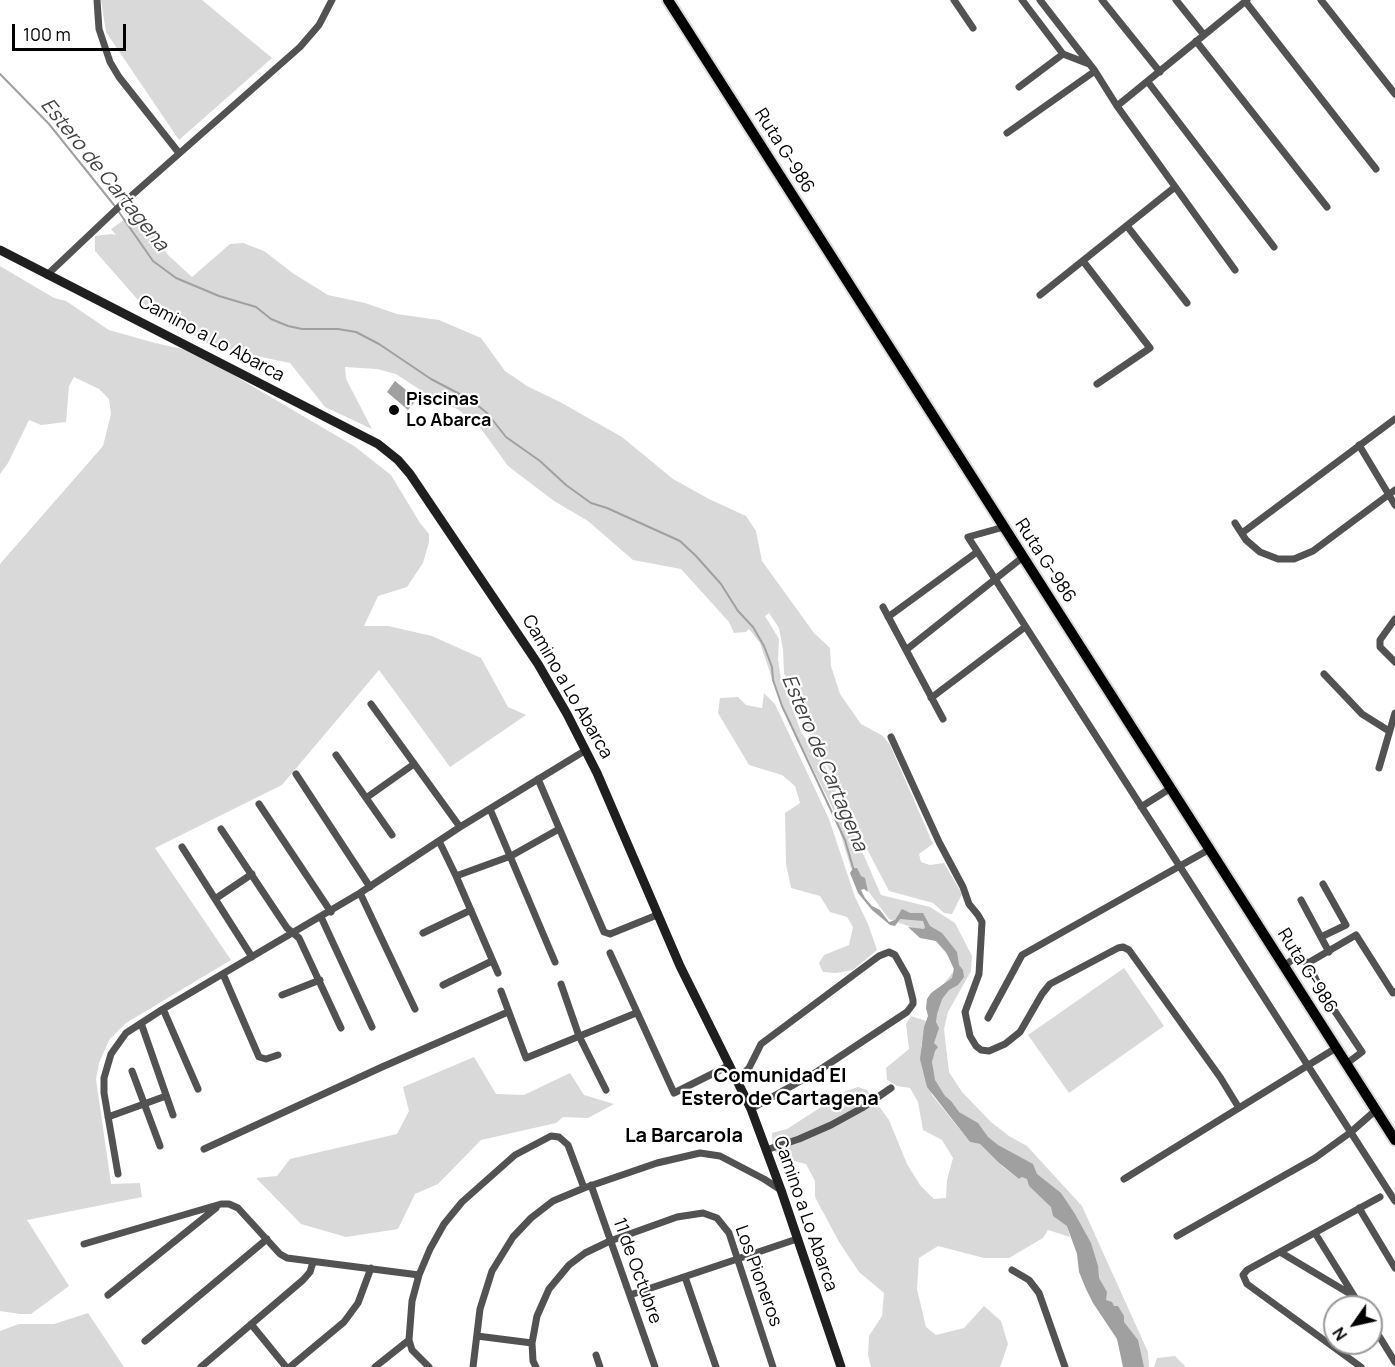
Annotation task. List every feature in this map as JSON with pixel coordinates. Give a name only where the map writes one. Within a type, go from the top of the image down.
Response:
[{"type":"main road","name":"Ruta G-986","points":[[668,0],[1395,1140]]},
{"type":"main road","name":"Camino a Lo Abarca","points":[[0,250],[378,444],[391,453],[410,474],[522,640],[586,750],[613,807],[657,915],[713,1036],[751,1109],[841,1367]]},
{"type":"street","points":[[97,0],[99,29],[110,62],[119,77],[179,153]]},
{"type":"street","points":[[47,275],[122,204],[300,47],[319,25],[332,0]]},
{"type":"street","points":[[954,0],[973,28]]},
{"type":"street","points":[[1022,0],[1063,54],[1089,64]]},
{"type":"street","points":[[1040,0],[1095,71],[1117,106],[1235,270]]},
{"type":"street","points":[[1102,0],[1160,72]]},
{"type":"street","points":[[1176,0],[1204,34]]},
{"type":"street","points":[[1321,0],[1395,94]]},
{"type":"street","points":[[1117,106],[1246,1],[1376,169]]},
{"type":"street","points":[[1196,41],[1327,207]]},
{"type":"street","points":[[1019,87],[1063,54]]},
{"type":"street","points":[[1007,133],[1095,71]]},
{"type":"street","points":[[1148,82],[1274,247]]},
{"type":"street","points":[[1040,294],[1175,187]]},
{"type":"street","points":[[1127,226],[1187,303]]},
{"type":"street","points":[[1083,261],[1150,348],[1096,384]]},
{"type":"street","points":[[1242,533],[1395,419]]},
{"type":"street","points":[[1359,445],[1392,492],[1395,505]]},
{"type":"street","points":[[1235,523],[1250,544],[1266,555],[1283,560],[1294,560],[1313,551],[1392,492]]},
{"type":"street","points":[[1004,526],[968,537],[1395,1200]]},
{"type":"street","points":[[888,617],[977,552]]},
{"type":"street","points":[[906,650],[1023,557]]},
{"type":"street","points":[[884,607],[943,719]]},
{"type":"street","points":[[1395,619],[1380,640],[1380,646],[1395,662]]},
{"type":"street","points":[[931,698],[1026,627]]},
{"type":"street","points":[[1324,674],[1362,714],[1389,731]]},
{"type":"street","points":[[371,704],[460,827]]},
{"type":"street","points":[[1379,768],[1395,713]]},
{"type":"street","points":[[891,737],[969,904],[982,922],[978,980],[964,1012],[970,1036],[976,1046],[981,1050],[989,1051],[1005,1044],[1020,1032],[1050,984],[1123,947],[1129,950],[1220,1077],[1239,1108]]},
{"type":"street","points":[[118,1174],[104,1085],[107,1062],[120,1039],[163,1009],[331,912],[460,827],[586,750]]},
{"type":"street","points":[[336,755],[392,834]]},
{"type":"street","points":[[366,798],[414,764]]},
{"type":"street","points":[[296,774],[370,887]]},
{"type":"street","points":[[538,779],[602,929],[610,934],[657,915]]},
{"type":"street","points":[[1141,807],[1171,788]]},
{"type":"street","points":[[259,804],[331,912]]},
{"type":"street","points":[[490,809],[555,962]]},
{"type":"street","points":[[221,829],[287,928],[299,938],[341,1028]]},
{"type":"street","points":[[456,876],[511,856],[559,829]]},
{"type":"street","points":[[439,841],[498,973]]},
{"type":"street","points":[[182,847],[252,957]]},
{"type":"street","points":[[988,1018],[1022,955],[1210,849]]},
{"type":"street","points":[[215,899],[252,874]]},
{"type":"street","points":[[1322,937],[1346,925],[1323,885]]},
{"type":"street","points":[[360,893],[415,1009]]},
{"type":"street","points":[[1301,900],[1329,952]]},
{"type":"street","points":[[423,933],[471,910]]},
{"type":"street","points":[[321,917],[372,1027]]},
{"type":"street","points":[[1308,963],[1356,935],[1393,993],[1395,992]]},
{"type":"street","points":[[737,1080],[750,1068],[761,1044],[879,956],[889,952],[895,955],[907,976],[913,1000],[911,1008],[818,1071],[751,1109]]},
{"type":"street","points":[[610,953],[674,1093],[730,1065]]},
{"type":"street","points":[[1284,966],[1296,957],[1308,963],[1322,992],[1362,1052],[1346,1064]]},
{"type":"street","points":[[443,985],[492,961]]},
{"type":"street","points":[[223,974],[260,1057],[266,1059],[278,1055]]},
{"type":"street","points":[[282,995],[320,980]]},
{"type":"street","points":[[561,984],[579,1036],[606,1090]]},
{"type":"street","points":[[501,992],[526,1058],[636,1013]]},
{"type":"street","points":[[163,1009],[198,1089]]},
{"type":"street","points":[[204,1149],[382,1066],[508,1012]]},
{"type":"street","points":[[141,1023],[173,1115]]},
{"type":"street","points":[[1124,1179],[1336,1048]]},
{"type":"street","points":[[132,1071],[160,1146]]},
{"type":"street","points":[[766,1150],[831,1125],[862,1108],[891,1088]]},
{"type":"street","points":[[108,1117],[166,1096]]},
{"type":"street","points":[[1177,1236],[1315,1158],[1351,1132],[1376,1110]]},
{"type":"street","name":"11 de Octubre","points":[[409,1340],[410,1314],[419,1275],[437,1236],[462,1202],[506,1162],[533,1144],[551,1136],[559,1137],[570,1148],[610,1241],[655,1367]]},
{"type":"street","points":[[471,1366],[480,1309],[487,1284],[498,1260],[508,1243],[522,1227],[542,1209],[565,1195],[657,1163],[706,1153],[727,1159],[781,1190]]},
{"type":"street","points":[[1361,1367],[1245,1282],[1243,1277],[1245,1271],[1380,1197]]},
{"type":"street","points":[[84,1244],[221,1204],[229,1204],[238,1208],[287,1258],[419,1275]]},
{"type":"street","points":[[108,1295],[221,1204]]},
{"type":"street","points":[[1359,1208],[1395,1268]]},
{"type":"street","name":"Los Pioneros","points":[[533,1365],[532,1343],[540,1307],[555,1280],[577,1259],[610,1241],[677,1217],[697,1213],[717,1218],[727,1228],[773,1367]]},
{"type":"street","points":[[1315,1233],[1353,1295]]},
{"type":"street","points":[[145,1341],[267,1239]]},
{"type":"street","points":[[630,1295],[798,1239]]},
{"type":"street","points":[[1280,1252],[1351,1295]]},
{"type":"street","points":[[201,1367],[307,1275],[313,1262]]},
{"type":"street","points":[[251,1324],[288,1367],[344,1322],[358,1303],[371,1268]]},
{"type":"street","points":[[1012,1270],[1029,1280],[1039,1293],[1065,1367]]},
{"type":"street","points":[[685,1277],[716,1367]]},
{"type":"street","points":[[477,1336],[532,1343]]},
{"type":"street","points":[[375,1367],[409,1340],[412,1350],[429,1367]]},
{"type":"street","points":[[1383,1342],[1395,1362]]},
{"type":"street","points":[[596,1355],[600,1367]]},
{"type":"shaded area","points":[[101,0],[202,0],[272,58],[179,140],[106,32]]},
{"type":"shaded area","points":[[138,210],[168,255],[192,277],[230,244],[243,243],[264,251],[294,274],[328,295],[365,303],[397,314],[439,320],[481,338],[505,371],[527,386],[622,437],[673,479],[746,516],[756,531],[762,561],[814,633],[830,648],[831,666],[840,694],[861,724],[883,736],[890,745],[933,844],[919,854],[921,862],[930,865],[944,863],[962,894],[952,914],[944,913],[933,903],[889,891],[868,851],[855,817],[807,729],[784,673],[779,628],[769,613],[765,616],[779,639],[780,674],[801,732],[826,768],[881,895],[930,907],[955,923],[972,956],[971,971],[948,1012],[944,1029],[949,1072],[962,1092],[991,1122],[1027,1146],[1082,1206],[1148,1352],[1149,1367],[1130,1367],[1068,1230],[1070,1237],[1048,1230],[1043,1238],[1009,1258],[984,1258],[938,1246],[919,1258],[917,1289],[926,1327],[936,1335],[964,1328],[984,1306],[1001,1321],[1008,1344],[1000,1367],[871,1367],[868,1355],[869,1336],[882,1316],[884,1293],[859,1272],[839,1242],[815,1197],[815,1181],[806,1164],[782,1158],[773,1150],[772,1133],[787,1129],[846,1091],[858,1087],[867,1090],[889,1120],[907,1164],[920,1185],[934,1199],[946,1198],[947,1180],[953,1158],[942,1140],[923,1130],[918,1102],[910,1088],[897,1086],[887,1080],[886,1068],[909,1049],[906,1024],[911,1016],[926,1021],[921,1047],[932,1095],[970,1142],[980,1144],[1003,1167],[1019,1179],[1022,1177],[960,1120],[932,1078],[933,998],[953,972],[954,963],[930,934],[889,919],[851,868],[832,807],[780,702],[760,643],[749,629],[746,632],[734,633],[729,622],[681,569],[633,560],[588,521],[554,501],[508,466],[482,430],[459,410],[428,395],[396,374],[377,369],[345,367],[346,379],[372,429],[325,407],[290,363],[204,342],[138,300],[95,251],[95,236],[116,235],[111,229]]},
{"type":"shaded area","points":[[0,266],[54,298],[66,301],[109,330],[191,351],[354,446],[391,475],[429,534],[429,542],[423,563],[407,587],[378,596],[364,626],[388,626],[432,636],[481,658],[508,707],[526,715],[450,767],[379,670],[282,785],[155,848],[231,960],[126,1023],[109,1040],[99,1063],[96,1079],[111,1184],[140,1183],[142,1197],[27,1220],[69,1286],[31,1314],[0,1311],[0,564],[103,446],[111,414],[109,399],[99,389],[74,377],[69,386],[66,422],[41,425],[29,420],[8,463],[0,474]]},
{"type":"shaded area","points":[[395,381],[417,399],[408,410],[387,392]]},
{"type":"shaded area","points":[[764,693],[775,704],[829,819],[855,897],[877,950],[853,970],[836,973],[823,972],[819,963],[824,955],[849,945],[853,927],[847,917],[830,912],[820,896],[791,888],[786,864],[785,813],[800,803],[795,786],[782,775],[749,765],[718,713],[720,698],[738,697],[746,705],[762,708]]},
{"type":"shaded area","points":[[853,868],[857,868],[861,876],[865,878],[868,892],[861,890],[865,898],[872,906],[880,910],[889,922],[895,920],[902,909],[910,913],[923,913],[930,926],[942,933],[957,952],[964,977],[942,999],[937,1014],[936,1022],[939,1028],[934,1043],[938,1047],[932,1062],[935,1080],[959,1112],[978,1123],[988,1137],[998,1145],[1033,1164],[1037,1174],[1061,1193],[1091,1243],[1099,1278],[1107,1292],[1106,1300],[1118,1306],[1124,1316],[1124,1322],[1138,1340],[1144,1367],[1123,1367],[1117,1339],[1093,1303],[1079,1272],[1077,1254],[1067,1226],[1053,1216],[1051,1207],[1029,1186],[1027,1179],[1022,1177],[1019,1179],[980,1144],[970,1142],[927,1087],[920,1059],[924,1027],[928,1016],[927,999],[931,993],[952,978],[954,969],[946,952],[936,941],[920,938],[908,927],[924,929],[923,921],[900,919],[895,926],[890,925],[872,910],[858,893],[850,873]]},
{"type":"shaded area","points":[[1124,968],[1164,1026],[1069,1093],[1028,1035]]},
{"type":"shaded area","points":[[474,1057],[496,1094],[524,1095],[570,1073],[584,1095],[614,1104],[588,1118],[563,1117],[556,1123],[481,1140],[438,1184],[415,1194],[398,1229],[346,1237],[301,1224],[256,1178],[277,1176],[290,1159],[397,1134],[409,1111],[403,1087]]},
{"type":"shaded area","points":[[88,1313],[124,1367],[0,1367],[0,1331],[19,1324],[54,1324]]},
{"type":"shaded area","points":[[1175,1356],[1186,1367],[1154,1367],[1157,1358]]},
{"type":"waterway","name":"Estero de Cartagena","points":[[0,74],[49,124],[114,205],[153,261],[176,278],[219,296],[256,307],[271,319],[288,326],[356,332],[379,344],[431,379],[471,400],[487,413],[506,437],[540,461],[566,485],[591,503],[680,541],[721,584],[764,646],[782,706],[845,840],[854,871]]},
{"type":"place","name":"Piscinas Lo Abarca","points":[[394,410]]},
{"type":"district","name":"Comunidad El Estero de Cartagena","points":[[780,1088]]},
{"type":"district","name":"La Barcarola","points":[[684,1136]]}]
